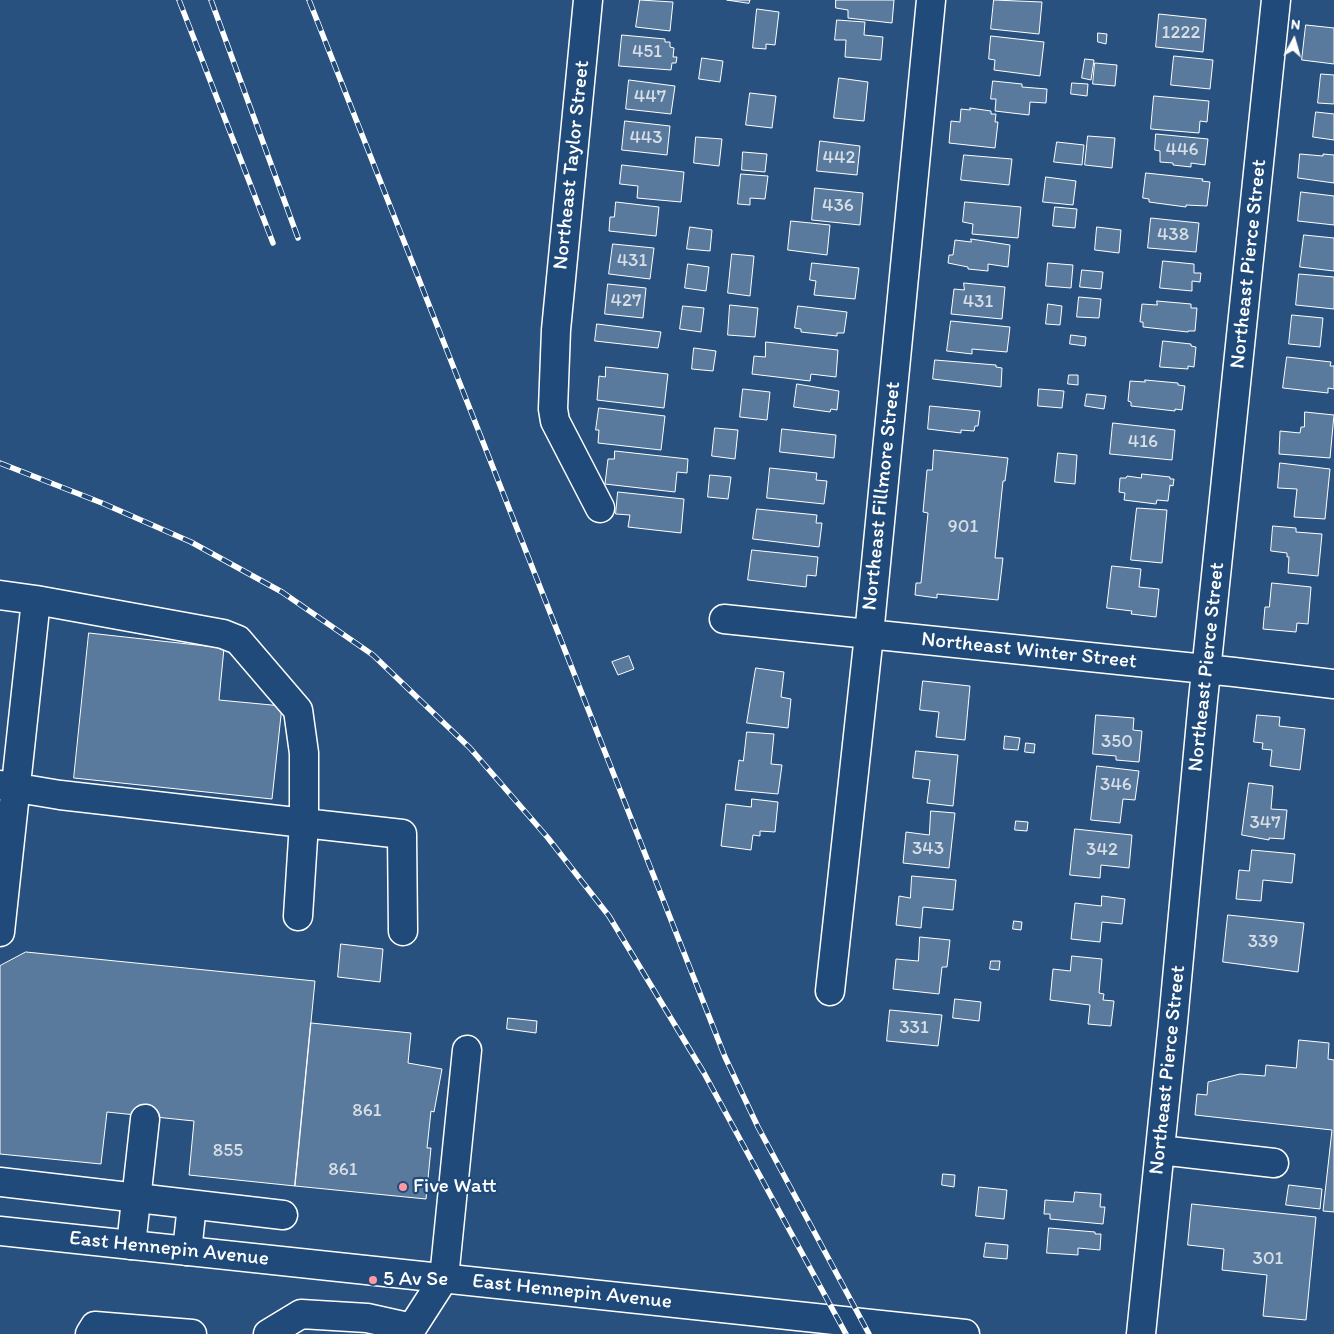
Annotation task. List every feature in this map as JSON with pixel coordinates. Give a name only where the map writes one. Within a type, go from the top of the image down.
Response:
[{"type":"street","name":"Northeast Taylor Street","points":[[588,0],[556,330],[553,409],[555,420],[600,508]]},
{"type":"street","name":"Northeast Fillmore Street","points":[[830,991],[869,635],[931,0]]},
{"type":"street","name":"Northeast Pierce Street","points":[[1141,1334],[1206,670],[1276,0]]},
{"type":"street","points":[[0,595],[223,634],[238,640],[298,710],[304,753],[304,823],[298,916]]},
{"type":"street","points":[[0,932],[8,786],[36,600]]},
{"type":"street","name":"Northeast Winter Street","points":[[724,619],[1334,684]]},
{"type":"street","points":[[8,786],[60,795],[402,834],[403,931]]},
{"type":"street","points":[[268,1334],[301,1314],[367,1318],[410,1331],[444,1278],[467,1050]]},
{"type":"street","points":[[131,1245],[145,1119]]},
{"type":"street","points":[[1160,1150],[1274,1163]]},
{"type":"street","points":[[0,1182],[283,1215]]},
{"type":"street","points":[[187,1252],[192,1205]]},
{"type":"street","name":"East Hennepin Avenue","points":[[0,1231],[965,1334]]},
{"type":"street","points":[[90,1334],[96,1326],[214,1334]]},
{"type":"building","points":[[640,0],[673,2],[670,31],[636,27]]},
{"type":"building","points":[[727,0],[750,0],[749,3]]},
{"type":"building","points":[[836,0],[894,0],[892,23],[848,18],[848,10],[836,8]]},
{"type":"building","points":[[994,0],[1042,2],[1039,34],[991,29]]},
{"type":"building","points":[[757,9],[779,12],[775,45],[766,44],[766,49],[753,48]]},
{"type":"building","points":[[1159,14],[1206,19],[1203,52],[1156,47]]},
{"type":"building","points":[[837,20],[865,22],[864,35],[883,37],[881,60],[845,57],[846,40],[835,40]]},
{"type":"building","points":[[1306,25],[1334,28],[1334,64],[1302,60]]},
{"type":"building","points":[[1098,33],[1107,34],[1106,44],[1098,42]]},
{"type":"building","points":[[622,35],[665,39],[665,42],[670,42],[670,47],[674,48],[673,57],[677,57],[676,63],[672,63],[671,70],[619,66]]},
{"type":"building","points":[[991,36],[1044,42],[1040,76],[994,70],[995,60],[989,59]]},
{"type":"building","points":[[1174,56],[1213,60],[1210,89],[1171,85]]},
{"type":"building","points":[[702,58],[723,61],[720,82],[699,79]]},
{"type":"building","points":[[1085,59],[1094,60],[1091,80],[1082,78]]},
{"type":"building","points":[[1095,63],[1117,65],[1115,86],[1093,84]]},
{"type":"building","points":[[1321,74],[1334,75],[1334,104],[1318,103]]},
{"type":"building","points":[[839,78],[868,82],[864,121],[834,118]]},
{"type":"building","points":[[629,80],[675,86],[671,114],[626,109]]},
{"type":"building","points":[[993,81],[1022,84],[1022,87],[1047,89],[1046,103],[1030,102],[1029,115],[995,111],[996,99],[991,99]]},
{"type":"building","points":[[1072,83],[1088,84],[1087,96],[1071,94]]},
{"type":"building","points":[[750,93],[776,96],[772,128],[746,125]]},
{"type":"building","points":[[1154,96],[1209,101],[1207,122],[1200,121],[1199,133],[1151,129]]},
{"type":"building","points":[[970,108],[991,111],[991,114],[996,114],[995,122],[998,122],[995,148],[949,143],[951,121],[960,122],[961,109],[970,110]]},
{"type":"building","points":[[1316,112],[1334,114],[1334,140],[1313,137]]},
{"type":"building","points":[[625,121],[670,126],[667,155],[622,150]]},
{"type":"building","points":[[1156,134],[1208,139],[1205,165],[1191,163],[1191,167],[1160,162],[1160,151],[1155,150]]},
{"type":"building","points":[[1088,136],[1115,138],[1112,168],[1085,165]]},
{"type":"building","points":[[696,137],[722,139],[719,166],[694,163]]},
{"type":"building","points":[[820,141],[860,146],[857,175],[817,171]]},
{"type":"building","points":[[1057,142],[1084,145],[1082,165],[1054,162]]},
{"type":"building","points":[[743,152],[767,154],[765,172],[742,170]]},
{"type":"building","points":[[1300,154],[1334,155],[1334,183],[1298,178]]},
{"type":"building","points":[[964,155],[1012,159],[1009,185],[961,180]]},
{"type":"building","points":[[622,165],[684,172],[681,202],[637,198],[638,186],[620,184]]},
{"type":"building","points":[[1146,173],[1203,179],[1202,181],[1210,182],[1207,206],[1186,205],[1186,207],[1149,202],[1149,199],[1143,198]]},
{"type":"building","points":[[741,174],[768,176],[765,199],[750,198],[750,205],[738,204]]},
{"type":"building","points":[[1046,177],[1076,181],[1073,205],[1043,202]]},
{"type":"building","points":[[815,188],[863,193],[860,225],[812,220]]},
{"type":"building","points":[[1301,192],[1334,196],[1334,225],[1298,221]]},
{"type":"building","points":[[616,202],[659,207],[656,236],[609,231],[610,217],[614,217]]},
{"type":"building","points":[[965,202],[1021,207],[1018,238],[972,234],[973,224],[963,222]]},
{"type":"building","points":[[1055,207],[1077,209],[1075,228],[1053,226]]},
{"type":"building","points":[[1151,218],[1199,223],[1196,252],[1148,248]]},
{"type":"building","points":[[791,221],[830,225],[827,255],[788,250]]},
{"type":"building","points":[[690,227],[712,230],[710,251],[687,249]]},
{"type":"building","points":[[1097,227],[1121,230],[1119,253],[1095,250]]},
{"type":"building","points":[[1304,235],[1334,238],[1334,271],[1300,267]]},
{"type":"building","points":[[971,239],[1010,245],[1008,267],[988,264],[988,271],[968,269],[968,267],[948,263],[949,255],[953,255],[955,240],[971,242]]},
{"type":"building","points":[[613,244],[654,248],[650,279],[609,274]]},
{"type":"building","points":[[732,254],[754,256],[750,296],[728,293]]},
{"type":"building","points":[[1163,261],[1194,264],[1194,273],[1201,273],[1200,282],[1192,281],[1192,291],[1160,288]]},
{"type":"building","points":[[812,263],[859,268],[855,299],[814,295],[816,281],[810,280]]},
{"type":"building","points":[[1048,263],[1073,265],[1071,288],[1046,286]]},
{"type":"building","points":[[688,264],[709,267],[706,291],[685,288]]},
{"type":"building","points":[[1082,270],[1103,272],[1101,289],[1080,287]]},
{"type":"building","points":[[1299,274],[1334,277],[1334,309],[1296,305]]},
{"type":"building","points":[[964,283],[1005,287],[1002,319],[951,314],[954,289],[964,290]]},
{"type":"building","points":[[608,284],[646,288],[643,318],[605,314]]},
{"type":"building","points":[[1079,297],[1101,299],[1099,318],[1077,317]]},
{"type":"building","points":[[1157,301],[1191,304],[1191,308],[1197,308],[1195,331],[1188,332],[1143,327],[1143,322],[1140,322],[1142,304],[1157,305]]},
{"type":"building","points":[[1048,304],[1062,306],[1060,325],[1046,324]]},
{"type":"building","points":[[730,305],[758,308],[755,337],[728,335]]},
{"type":"building","points":[[683,306],[704,308],[701,332],[680,329]]},
{"type":"building","points":[[798,306],[847,312],[844,333],[837,333],[837,336],[801,332],[801,329],[795,328]]},
{"type":"building","points":[[1292,315],[1323,318],[1320,347],[1289,344]]},
{"type":"building","points":[[951,321],[1010,327],[1007,352],[972,349],[972,354],[947,351]]},
{"type":"building","points":[[597,324],[661,332],[658,348],[595,341]]},
{"type":"building","points":[[1071,335],[1086,337],[1085,346],[1070,344]]},
{"type":"building","points":[[1163,341],[1191,344],[1191,346],[1196,347],[1194,367],[1188,366],[1188,369],[1160,367]]},
{"type":"building","points":[[766,342],[838,350],[836,377],[811,374],[810,381],[752,374],[754,356],[765,357]]},
{"type":"building","points":[[694,348],[716,351],[713,371],[692,369]]},
{"type":"building","points":[[1287,357],[1331,362],[1330,366],[1334,366],[1334,389],[1328,388],[1328,393],[1283,388]]},
{"type":"building","points":[[935,360],[996,365],[996,367],[1002,368],[1001,387],[933,379]]},
{"type":"building","points":[[606,367],[668,374],[664,408],[597,400],[599,376],[605,377]]},
{"type":"building","points":[[1069,375],[1078,375],[1078,385],[1068,384]]},
{"type":"building","points":[[1145,380],[1178,383],[1178,385],[1185,386],[1182,410],[1175,409],[1175,411],[1131,406],[1131,402],[1128,401],[1130,381],[1145,382]]},
{"type":"building","points":[[797,384],[839,391],[837,410],[831,409],[830,412],[794,407]]},
{"type":"building","points":[[743,389],[770,392],[767,420],[740,417]]},
{"type":"building","points":[[1039,389],[1064,391],[1062,408],[1038,406]]},
{"type":"building","points":[[1087,394],[1106,396],[1104,409],[1085,406]]},
{"type":"building","points":[[930,406],[980,411],[978,426],[975,426],[974,431],[961,430],[961,433],[928,429]]},
{"type":"building","points":[[599,408],[665,416],[661,450],[598,443],[599,430],[596,430]]},
{"type":"building","points":[[1305,412],[1334,415],[1330,458],[1279,454],[1280,431],[1300,433],[1301,427],[1304,427]]},
{"type":"building","points":[[1113,423],[1175,430],[1172,460],[1110,454]]},
{"type":"building","points":[[715,428],[738,430],[735,459],[712,456]]},
{"type":"building","points":[[782,429],[836,435],[834,458],[780,452]]},
{"type":"building","points":[[934,450],[1008,458],[1005,481],[1003,481],[995,558],[1003,558],[998,600],[937,594],[937,598],[915,595],[916,583],[921,583],[928,513],[923,512],[927,470],[932,470]]},
{"type":"building","points":[[615,451],[688,459],[687,473],[677,472],[675,492],[605,484],[608,459],[614,459]]},
{"type":"building","points":[[1058,453],[1077,455],[1075,484],[1055,482]]},
{"type":"building","points":[[1280,463],[1330,469],[1325,519],[1294,517],[1297,489],[1278,488]]},
{"type":"building","points":[[770,468],[817,473],[816,480],[827,481],[824,504],[767,498]]},
{"type":"building","points":[[1142,474],[1174,479],[1173,486],[1170,485],[1168,501],[1157,500],[1156,504],[1124,500],[1125,493],[1119,492],[1120,478],[1126,478],[1127,476],[1141,478]]},
{"type":"building","points":[[710,475],[731,477],[728,499],[708,497]]},
{"type":"building","points":[[618,492],[684,499],[681,533],[628,527],[630,515],[616,514]]},
{"type":"building","points":[[1137,508],[1167,510],[1162,563],[1131,560]]},
{"type":"building","points":[[757,509],[817,515],[816,523],[822,523],[819,547],[753,539]]},
{"type":"building","points":[[1273,526],[1296,528],[1296,532],[1322,534],[1318,576],[1288,573],[1289,557],[1287,557],[1287,553],[1271,551]]},
{"type":"building","points":[[752,550],[818,557],[816,576],[807,575],[806,587],[748,580]]},
{"type":"building","points":[[1112,566],[1141,569],[1139,587],[1159,589],[1156,617],[1131,614],[1132,611],[1107,608]]},
{"type":"building","points":[[1272,583],[1311,587],[1308,624],[1297,623],[1296,632],[1263,629],[1265,607],[1269,607]]},
{"type":"building","points":[[89,633],[224,648],[219,700],[282,706],[272,799],[74,778]]},
{"type":"building","points":[[629,656],[634,669],[618,675],[612,662]]},
{"type":"building","points":[[756,668],[784,672],[781,697],[791,699],[788,728],[747,723]]},
{"type":"building","points":[[923,681],[970,686],[965,740],[936,737],[939,712],[920,710]]},
{"type":"building","points":[[1096,715],[1134,718],[1133,730],[1142,731],[1139,762],[1116,760],[1116,756],[1093,754]]},
{"type":"building","points":[[1257,715],[1280,717],[1279,726],[1305,729],[1300,770],[1270,766],[1272,750],[1262,749],[1263,743],[1254,742]]},
{"type":"building","points":[[747,732],[774,734],[771,764],[782,765],[778,794],[735,790],[739,760],[743,761]]},
{"type":"building","points":[[1005,736],[1020,738],[1018,750],[1004,749]]},
{"type":"building","points":[[1026,743],[1035,744],[1034,753],[1025,752]]},
{"type":"building","points":[[916,751],[958,755],[953,806],[927,803],[930,780],[913,778]]},
{"type":"building","points":[[1097,766],[1139,771],[1135,800],[1123,799],[1120,823],[1091,820]]},
{"type":"building","points":[[1249,783],[1273,786],[1271,809],[1287,810],[1284,839],[1269,838],[1269,840],[1242,835]]},
{"type":"building","points":[[752,799],[778,802],[775,832],[760,831],[760,836],[753,835],[751,850],[721,846],[726,804],[751,807]]},
{"type":"building","points":[[931,811],[955,813],[949,868],[903,863],[906,832],[929,835]]},
{"type":"building","points":[[1016,821],[1028,822],[1027,831],[1015,830]]},
{"type":"building","points":[[1075,829],[1132,835],[1129,868],[1101,865],[1100,878],[1070,875]]},
{"type":"building","points":[[1252,850],[1295,854],[1292,883],[1263,880],[1261,901],[1236,899],[1239,870],[1249,871]]},
{"type":"building","points":[[912,876],[956,880],[953,910],[923,907],[921,928],[896,925],[899,896],[910,898]]},
{"type":"building","points":[[1102,896],[1125,899],[1122,924],[1102,922],[1100,942],[1071,939],[1075,903],[1101,906]]},
{"type":"building","points":[[1228,915],[1304,923],[1298,972],[1223,962]]},
{"type":"building","points":[[1014,921],[1022,922],[1021,930],[1013,929]]},
{"type":"building","points":[[920,937],[950,940],[947,967],[942,967],[939,994],[893,989],[896,959],[918,961]]},
{"type":"building","points":[[341,944],[383,949],[380,982],[338,977]]},
{"type":"building","points":[[26,952],[315,981],[295,1186],[189,1175],[194,1121],[107,1112],[101,1164],[0,1154],[0,966]]},
{"type":"building","points":[[1072,956],[1102,959],[1099,993],[1104,994],[1103,1000],[1114,1001],[1111,1026],[1088,1024],[1090,1005],[1050,1000],[1053,969],[1070,971]]},
{"type":"building","points":[[991,961],[1000,961],[999,970],[990,969]]},
{"type":"building","points":[[955,999],[981,1002],[979,1021],[953,1018]]},
{"type":"building","points":[[890,1010],[942,1015],[938,1046],[887,1041]]},
{"type":"building","points":[[508,1018],[537,1021],[536,1033],[507,1029]]},
{"type":"building","points":[[311,1023],[411,1033],[408,1063],[442,1069],[434,1112],[431,1111],[427,1148],[431,1148],[426,1199],[295,1186]]},
{"type":"building","points":[[1299,1040],[1329,1043],[1328,1059],[1334,1060],[1334,1212],[1323,1211],[1332,1130],[1195,1115],[1197,1094],[1207,1095],[1208,1082],[1240,1074],[1265,1076],[1266,1065],[1296,1068]]},
{"type":"building","points":[[943,1174],[955,1175],[954,1187],[942,1185]]},
{"type":"building","points":[[1289,1185],[1322,1189],[1320,1209],[1286,1205]]},
{"type":"building","points":[[979,1187],[1007,1190],[1004,1219],[976,1216]]},
{"type":"building","points":[[1075,1192],[1101,1194],[1100,1207],[1105,1207],[1103,1224],[1050,1219],[1050,1214],[1044,1214],[1045,1200],[1073,1202]]},
{"type":"building","points":[[1192,1204],[1316,1217],[1306,1320],[1263,1316],[1267,1275],[1222,1270],[1224,1249],[1188,1245]]},
{"type":"building","points":[[1049,1228],[1101,1234],[1100,1250],[1078,1248],[1078,1255],[1047,1253]]},
{"type":"building","points":[[986,1243],[1008,1245],[1007,1259],[984,1257]]},
{"type":"railway","points":[[179,0],[273,243]]},
{"type":"railway","points":[[211,0],[298,238]]},
{"type":"railway","points":[[309,0],[725,1057],[758,1127],[869,1334]]},
{"type":"railway","points":[[0,463],[102,503],[191,542],[282,592],[373,655],[470,748],[548,838],[609,916],[704,1073],[846,1334]]},
{"type":"place","name":"Five Watt","points":[[403,1187]]},
{"type":"place","name":"5 Av Se","points":[[373,1280]]}]
